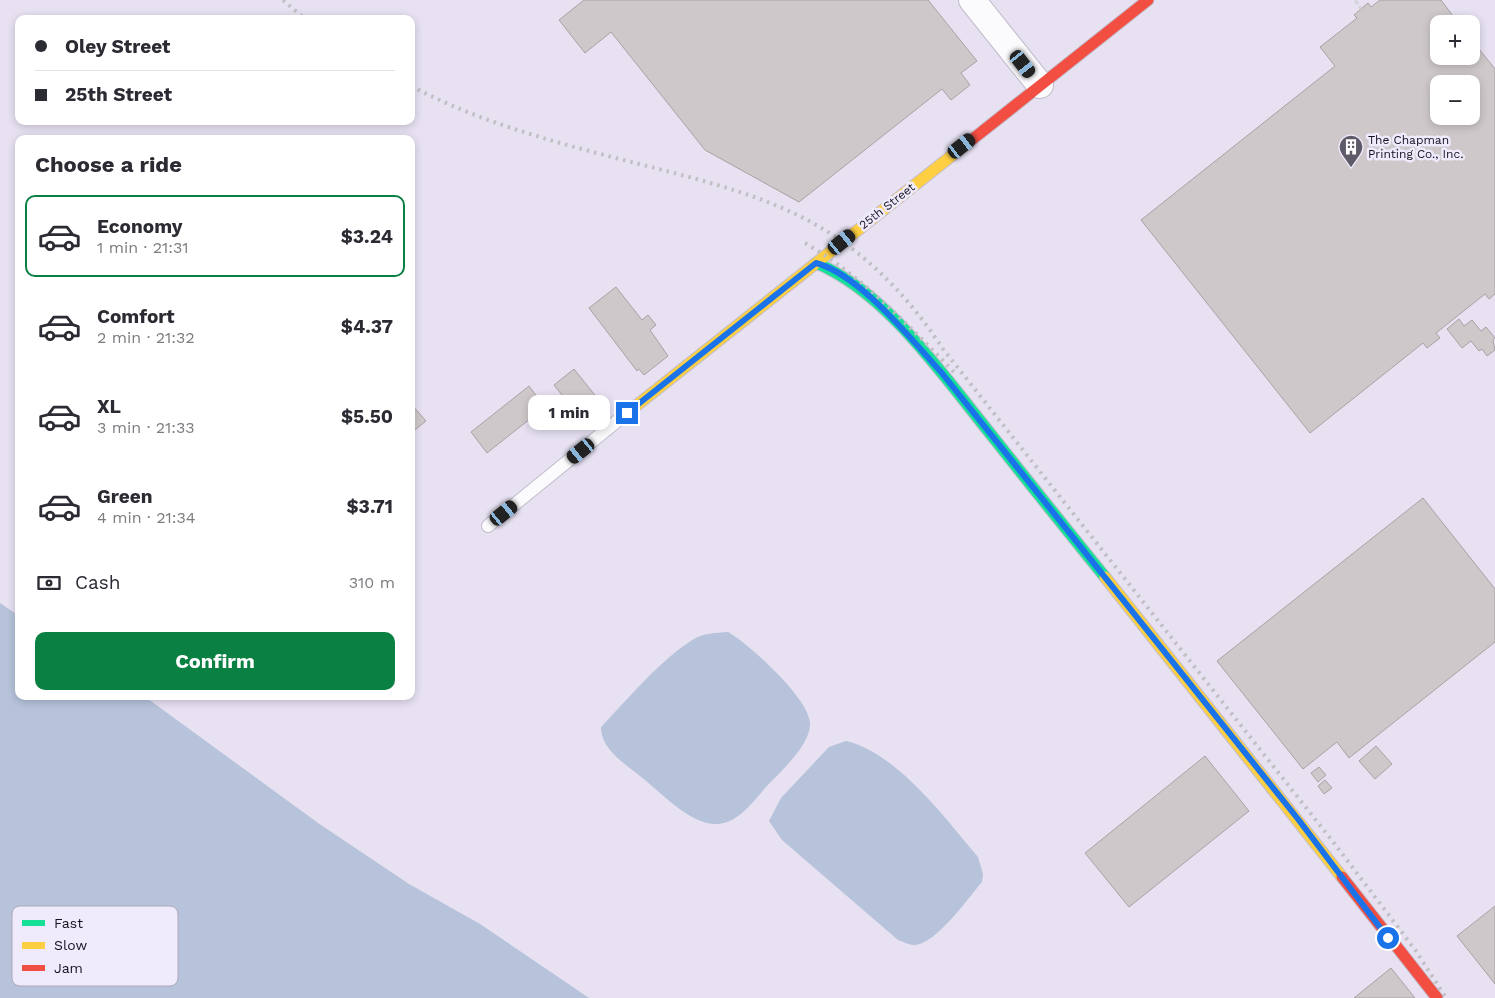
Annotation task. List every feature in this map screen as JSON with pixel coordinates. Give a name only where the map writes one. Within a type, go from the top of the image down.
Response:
[{"type":"street","points":[[972,0],[1040,85]]},
{"type":"street","name":"25th Street","points":[[627,413],[1148,0]]},
{"type":"street","points":[[816,263],[838,272],[855,284],[889,316],[941,372],[1291,811],[1409,965],[1437,998]]},
{"type":"lane","points":[[488,526],[627,413]]},
{"type":"path","points":[[1355,0],[1361,9]]},
{"type":"water","points":[[0,603],[15,613],[15,700],[149,700],[318,823],[409,884],[480,924],[589,998],[0,998]]},
{"type":"water","points":[[728,632],[763,659],[789,686],[807,712],[810,723],[806,740],[794,758],[746,810],[733,819],[719,824],[697,820],[676,807],[614,755],[605,742],[601,727],[645,680],[682,647],[702,636]]},
{"type":"water","points":[[846,741],[865,748],[884,759],[901,773],[935,806],[978,857],[983,874],[982,882],[941,930],[922,943],[911,945],[898,940],[782,840],[769,821],[781,798],[829,747]]},
{"type":"building","points":[[584,0],[928,0],[977,61],[961,73],[970,85],[951,100],[942,89],[799,202],[705,150],[611,32],[585,53],[559,20]]},
{"type":"building","name":"The Chapman Printing Co., Inc.","points":[[1380,0],[1441,0],[1452,15],[1430,15],[1430,65],[1480,65],[1480,50],[1495,69],[1495,294],[1489,299],[1485,294],[1436,333],[1440,338],[1427,348],[1423,343],[1310,433],[1141,220],[1335,66],[1320,47],[1357,18],[1354,15],[1368,3],[1371,7]]},
{"type":"building","points":[[616,287],[642,320],[648,315],[656,325],[650,330],[668,356],[644,375],[639,369],[637,371],[589,308]]},
{"type":"building","points":[[1459,319],[1464,326],[1472,320],[1481,331],[1486,327],[1495,338],[1493,340],[1495,350],[1487,356],[1482,349],[1479,351],[1471,341],[1462,348],[1447,329]]},
{"type":"building","points":[[574,369],[598,399],[578,415],[554,385]]},
{"type":"building","points":[[529,386],[545,407],[487,453],[471,432]]},
{"type":"building","points":[[415,409],[426,421],[415,430]]},
{"type":"building","points":[[1423,498],[1495,589],[1495,642],[1349,758],[1337,742],[1303,769],[1217,661]]},
{"type":"building","points":[[1376,746],[1392,764],[1375,779],[1359,761]]},
{"type":"building","points":[[1205,756],[1249,811],[1129,907],[1085,853]]},
{"type":"building","points":[[1319,767],[1326,775],[1318,782],[1311,773]]},
{"type":"building","points":[[1325,780],[1332,788],[1324,794],[1318,786]]},
{"type":"building","points":[[1495,906],[1495,984],[1457,936]]},
{"type":"building","points":[[1391,968],[1415,998],[1354,998]]},
{"type":"railway","points":[[283,0],[300,15]]},
{"type":"railway","points":[[415,88],[469,113],[529,134],[712,183],[753,196],[792,212],[831,234],[850,247],[885,277],[916,311],[943,349],[1334,843],[1416,951],[1446,998]]},
{"type":"railway","points":[[805,243],[826,256],[884,302],[954,372]]},
{"type":"traffic: fast","points":[[816,263],[841,276],[866,293],[911,337],[952,385],[1105,577]]},
{"type":"traffic: slow","points":[[627,413],[969,142]]},
{"type":"traffic: slow","points":[[1105,577],[1342,877]]},
{"type":"traffic: jam","points":[[969,142],[1148,0]]},
{"type":"traffic: jam","points":[[1342,877],[1437,998]]},
{"type":"place","name":"The Chapman Printing Co., Inc.","points":[[1351,168]]},
{"type":"route","points":[[627,413],[816,263],[838,272],[855,284],[889,316],[941,372],[1298,819],[1388,938]]}]
